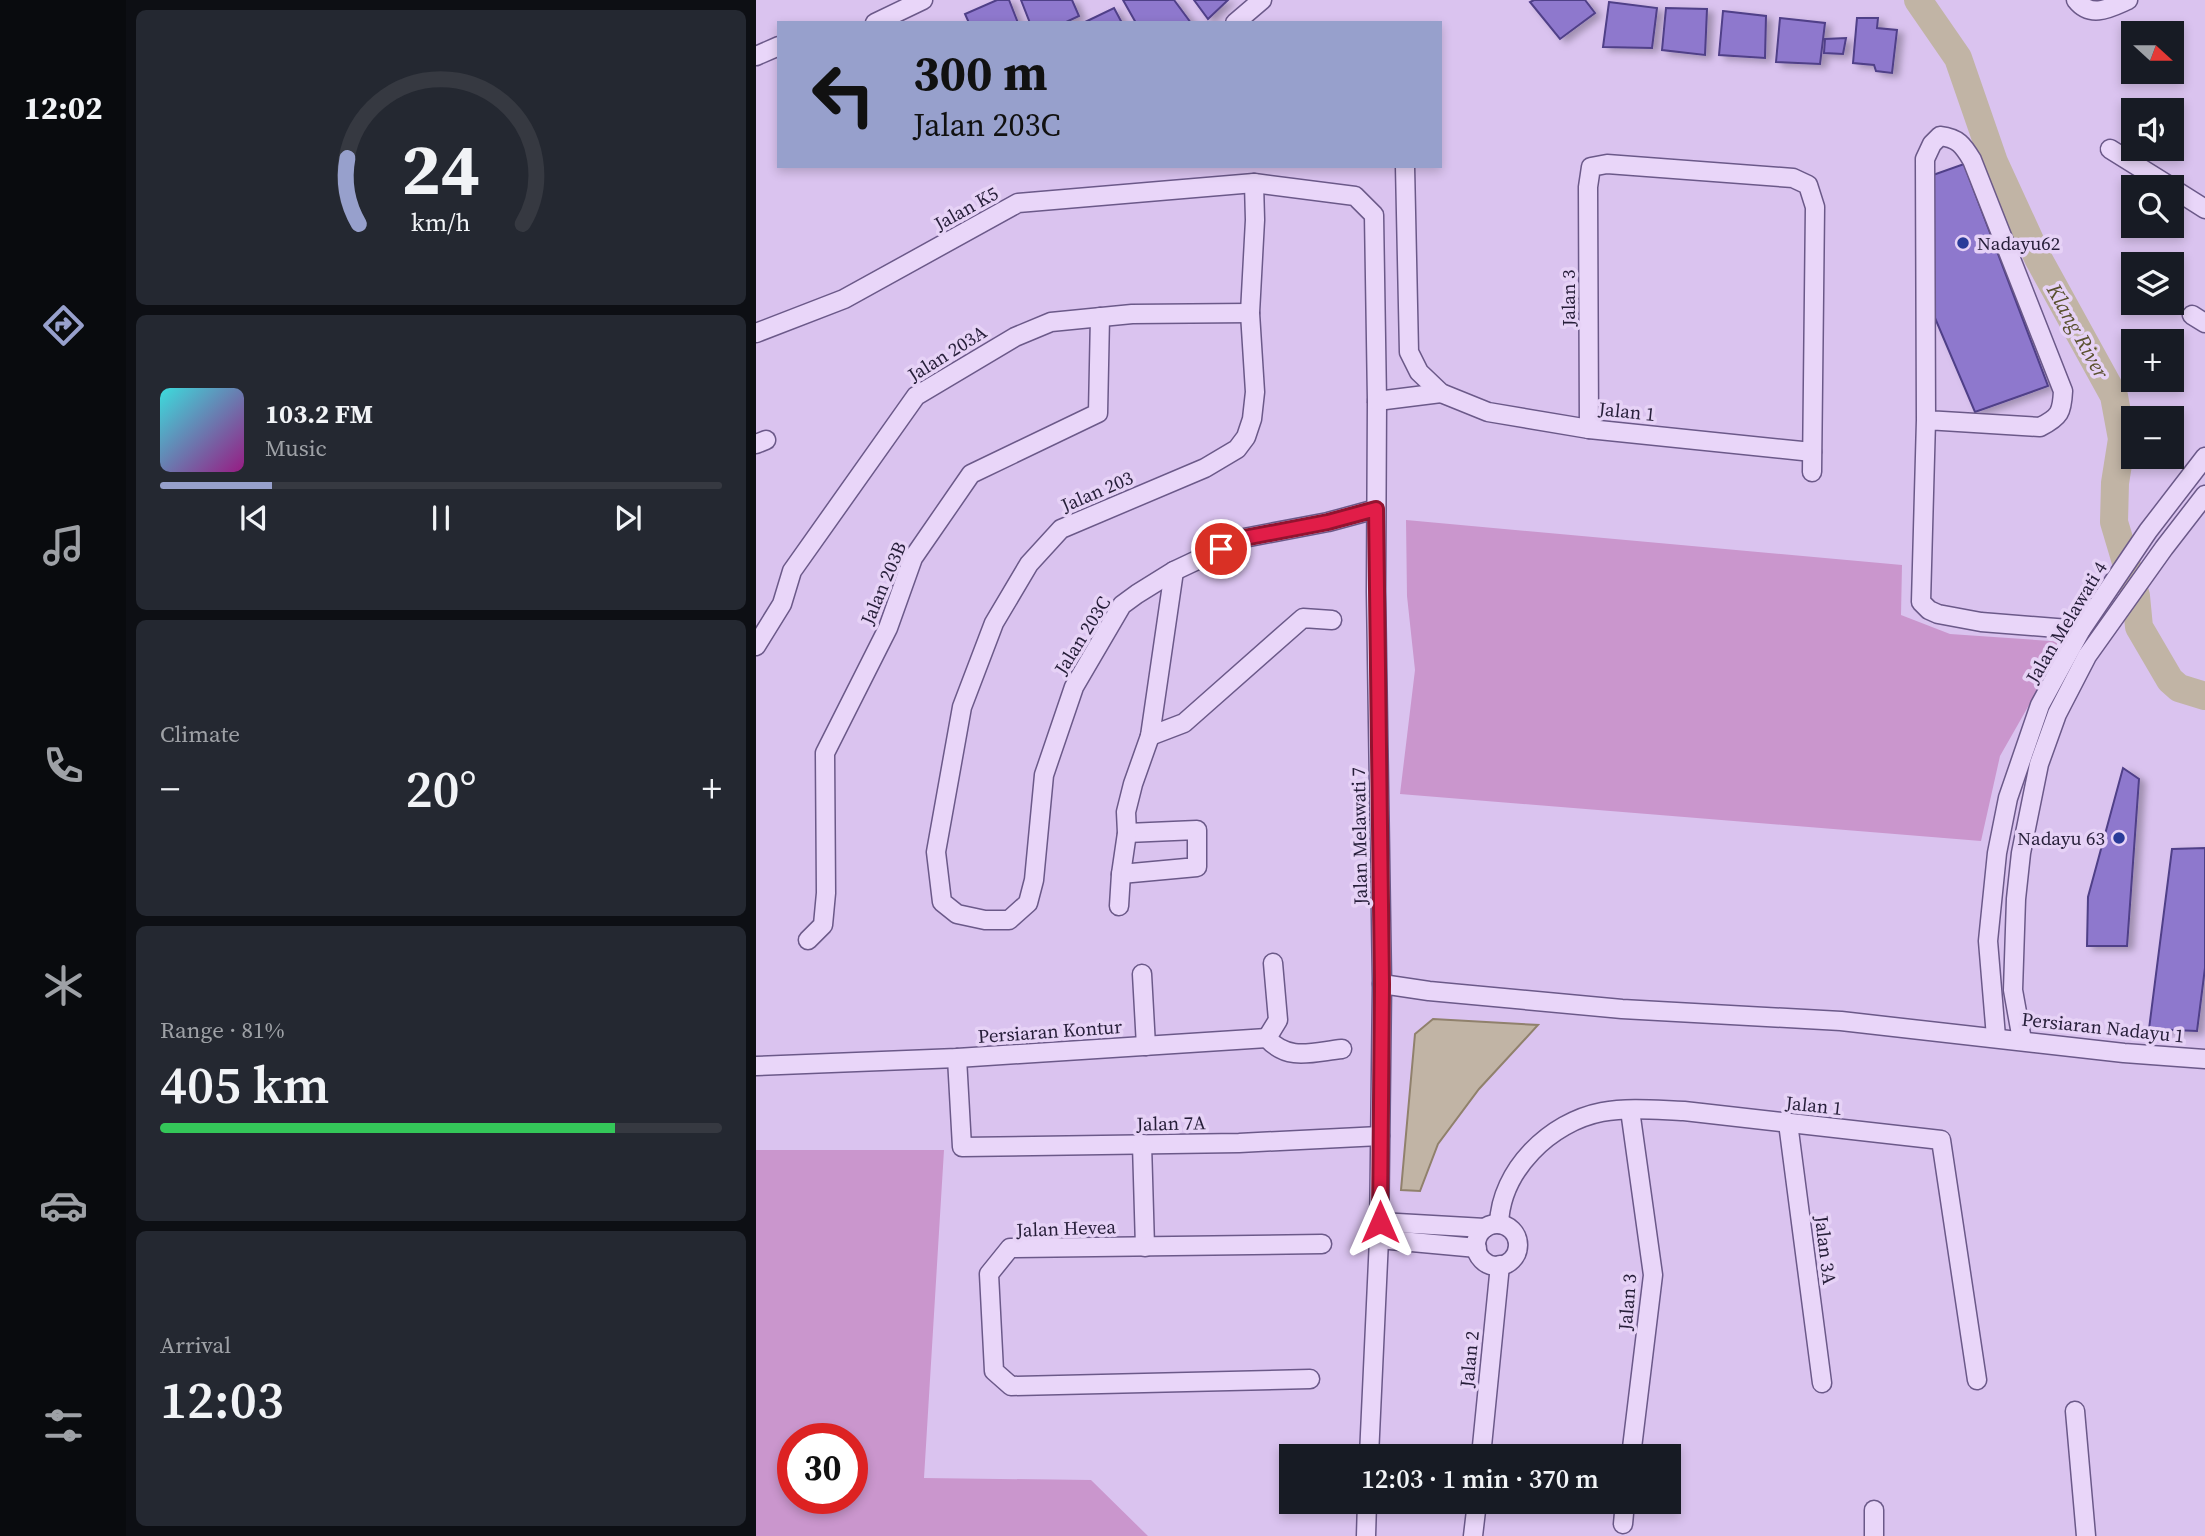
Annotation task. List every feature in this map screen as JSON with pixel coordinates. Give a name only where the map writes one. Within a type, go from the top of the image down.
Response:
[{"type":"street","points":[[879,21],[923,0]]},
{"type":"street","points":[[1237,21],[1262,0]]},
{"type":"street","points":[[2076,0],[2085,9],[2099,12],[2128,0]]},
{"type":"street","points":[[756,56],[777,47]]},
{"type":"street","points":[[1926,420],[2040,427],[2054,420],[2062,408],[2063,391],[1972,160],[1962,143],[1951,137],[1940,136],[1931,144],[1925,159],[1926,420],[1921,602],[1928,610],[1938,614],[1981,622],[2081,629]]},
{"type":"street","points":[[2110,149],[2151,175]]},
{"type":"street","name":"Jalan 3","points":[[1589,429],[1588,187],[1591,167],[1607,164],[1793,178],[1808,185],[1815,207],[1812,452]]},
{"type":"street","points":[[1405,168],[1409,352],[1419,372],[1441,393]]},
{"type":"street","name":"Jalan K5","points":[[756,333],[844,299],[1018,203],[1255,183],[1355,196],[1374,215]]},
{"type":"street","name":"Jalan 203","points":[[985,920],[957,914],[942,902],[938,879],[936,852],[962,707],[994,623],[1029,564],[1061,529],[1205,468],[1237,449],[1246,437],[1252,419],[1255,392],[1250,313],[1255,183]]},
{"type":"street","points":[[2184,196],[2205,209]]},
{"type":"street","name":"Jalan Melawati 7","points":[[1370,1444],[1380,1230],[1382,984],[1374,215]]},
{"type":"street","name":"Jalan 203A","points":[[756,646],[782,604],[792,571],[916,396],[1015,337],[1051,321],[1132,314],[1250,313]]},
{"type":"street","name":"Jalan 203B","points":[[808,940],[823,925],[826,893],[825,753],[888,628],[913,558],[971,474],[1098,414],[1101,317]]},
{"type":"street","points":[[1377,401],[1441,393]]},
{"type":"street","name":"Jalan 1","points":[[1441,393],[1489,412],[1589,429],[1812,452]]},
{"type":"street","points":[[1812,452],[1812,472]]},
{"type":"street","name":"Jalan Melawati 4","points":[[1996,1037],[1988,940],[1997,853],[2008,798],[2040,705],[2081,629],[2148,531],[2205,457]]},
{"type":"street","name":"Jalan Melawati 4","points":[[2022,1040],[2014,989],[2016,900],[2021,853],[2039,764],[2057,714],[2087,656],[2205,495]]},
{"type":"street","name":"Jalan 203C","points":[[985,920],[1009,920],[1028,903],[1034,880],[1044,775],[1074,687],[1122,605],[1174,571],[1244,538],[1328,522],[1376,509]]},
{"type":"street","points":[[1119,906],[1127,833],[1126,812],[1150,736],[1174,571]]},
{"type":"street","points":[[1150,736],[1184,723],[1303,618],[1332,620]]},
{"type":"street","points":[[1121,874],[1197,867],[1196,830],[1127,833]]},
{"type":"street","points":[[1273,963],[1278,1020],[1267,1038],[1275,1047],[1288,1053],[1342,1049]]},
{"type":"street","points":[[1142,975],[1146,1046]]},
{"type":"street","name":"Persiaran Nadayu 1","points":[[1382,984],[1622,1009],[1841,1021],[2124,1053],[2205,1059]]},
{"type":"street","name":"Persiaran Kontur","points":[[756,1066],[957,1058],[1267,1038]]},
{"type":"street","name":"Jalan 7A","points":[[957,1058],[962,1147],[1239,1143],[1380,1136]]},
{"type":"street","name":"Jalan 3","points":[[1630,1110],[1653,1275],[1632,1444]]},
{"type":"street","name":"Jalan 1","points":[[1492,1226],[1512,1176],[1538,1145],[1574,1121],[1603,1112],[1684,1111],[1941,1140],[1977,1380]]},
{"type":"street","name":"Jalan 3A","points":[[1788,1123],[1822,1384]]},
{"type":"street","points":[[1142,1144],[1145,1247]]},
{"type":"street","points":[[1380,1230],[1492,1226],[1510,1228],[1518,1244],[1511,1261],[1493,1265],[1483,1259],[1477,1248],[1477,1241],[1492,1226]]},
{"type":"street","points":[[1380,1230],[1477,1248]]},
{"type":"street","name":"Jalan Hevea","points":[[1310,1379],[1011,1386],[994,1371],[989,1274],[1010,1248],[1322,1244]]},
{"type":"street","name":"Jalan 2","points":[[1482,1444],[1500,1265]]},
{"type":"street","points":[[2075,1411],[2086,1536]]},
{"type":"street","points":[[1874,1510],[1874,1536]]},
{"type":"street","points":[[1366,1536],[1367,1514]]},
{"type":"street","points":[[1473,1536],[1475,1514]]},
{"type":"street","points":[[1623,1524],[1624,1514]]},
{"type":"shaded area","points":[[1406,520],[1902,565],[1901,615],[1950,634],[2065,642],[2000,756],[1981,841],[1400,794],[1415,670],[1407,596]]},
{"type":"shaded area","points":[[1433,1019],[1538,1025],[1479,1089],[1438,1144],[1420,1191],[1401,1190],[1415,1034]]},
{"type":"shaded area","points":[[756,1150],[944,1150],[924,1478],[1091,1480],[1148,1536],[756,1536]]},
{"type":"building","points":[[997,0],[1009,0],[1017,21],[968,21],[965,14]]},
{"type":"building","points":[[1021,0],[1072,0],[1079,16],[1068,21],[1029,21]]},
{"type":"building","points":[[1123,0],[1174,0],[1190,21],[1135,21]]},
{"type":"building","points":[[1194,0],[1228,0],[1208,19]]},
{"type":"building","points":[[1585,0],[1595,13],[1560,39],[1530,2]]},
{"type":"building","points":[[1609,2],[1657,8],[1652,48],[1603,47]]},
{"type":"building","points":[[1114,8],[1121,21],[1087,21]]},
{"type":"building","points":[[1666,8],[1707,9],[1705,55],[1662,50]]},
{"type":"building","points":[[1723,11],[1766,16],[1765,58],[1719,55]]},
{"type":"building","points":[[1780,18],[1825,23],[1820,64],[1776,62]]},
{"type":"building","points":[[1857,18],[1878,18],[1877,28],[1897,30],[1892,73],[1876,71],[1874,65],[1853,63]]},
{"type":"building","points":[[1846,38],[1843,54],[1824,53],[1825,39]]},
{"type":"building","name":"Nadayu62","points":[[1964,164],[2048,386],[1975,412],[1932,311],[1933,175]]},
{"type":"building","name":"Nadayu 63","points":[[2123,768],[2139,779],[2127,946],[2087,946],[2088,897]]},
{"type":"building","points":[[2205,848],[2205,968],[2197,1031],[2149,1029],[2172,849]]},
{"type":"waterway","name":"Klang River","points":[[1918,0],[1958,58],[1994,162],[2038,258],[2114,396],[2122,439],[2115,483],[2114,522],[2136,596],[2139,627],[2170,680],[2179,688],[2205,696]]},
{"type":"place","name":"Nadayu62","points":[[1963,243]]},
{"type":"place","name":"Nadayu 63","points":[[2119,838]]},
{"type":"route","points":[[1221,549],[1244,538],[1328,522],[1376,509],[1382,984],[1380,1222]]}]
